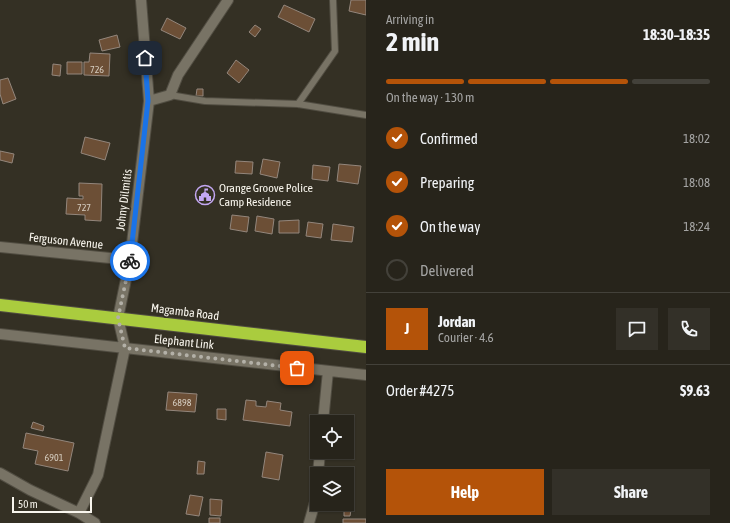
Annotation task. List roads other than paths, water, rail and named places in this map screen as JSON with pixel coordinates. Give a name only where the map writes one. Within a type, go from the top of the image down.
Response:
[{"type":"highway","name":"Magamba Road","points":[[0,305],[366,347]]},
{"type":"street","name":"Johny Dilmitis","points":[[79,513],[98,475],[125,348],[118,318],[130,260],[148,101],[141,0]]},
{"type":"street","points":[[148,101],[170,95],[178,75],[228,0]]},
{"type":"street","name":"Ferguson Avenue","points":[[0,247],[130,260]]},
{"type":"street","name":"Elephant Link","points":[[0,334],[366,375]]},
{"type":"street","points":[[324,415],[328,371]]},
{"type":"street","points":[[0,473],[30,490],[79,513],[95,523]]},
{"type":"street","points":[[309,523],[312,511]]},
{"type":"lane","points":[[298,104],[335,51],[333,0]]},
{"type":"lane","points":[[170,95],[205,101],[298,104],[366,115]]},
{"type":"place","name":"Orange Groove Police Camp Residence","points":[[205,195]]}]
